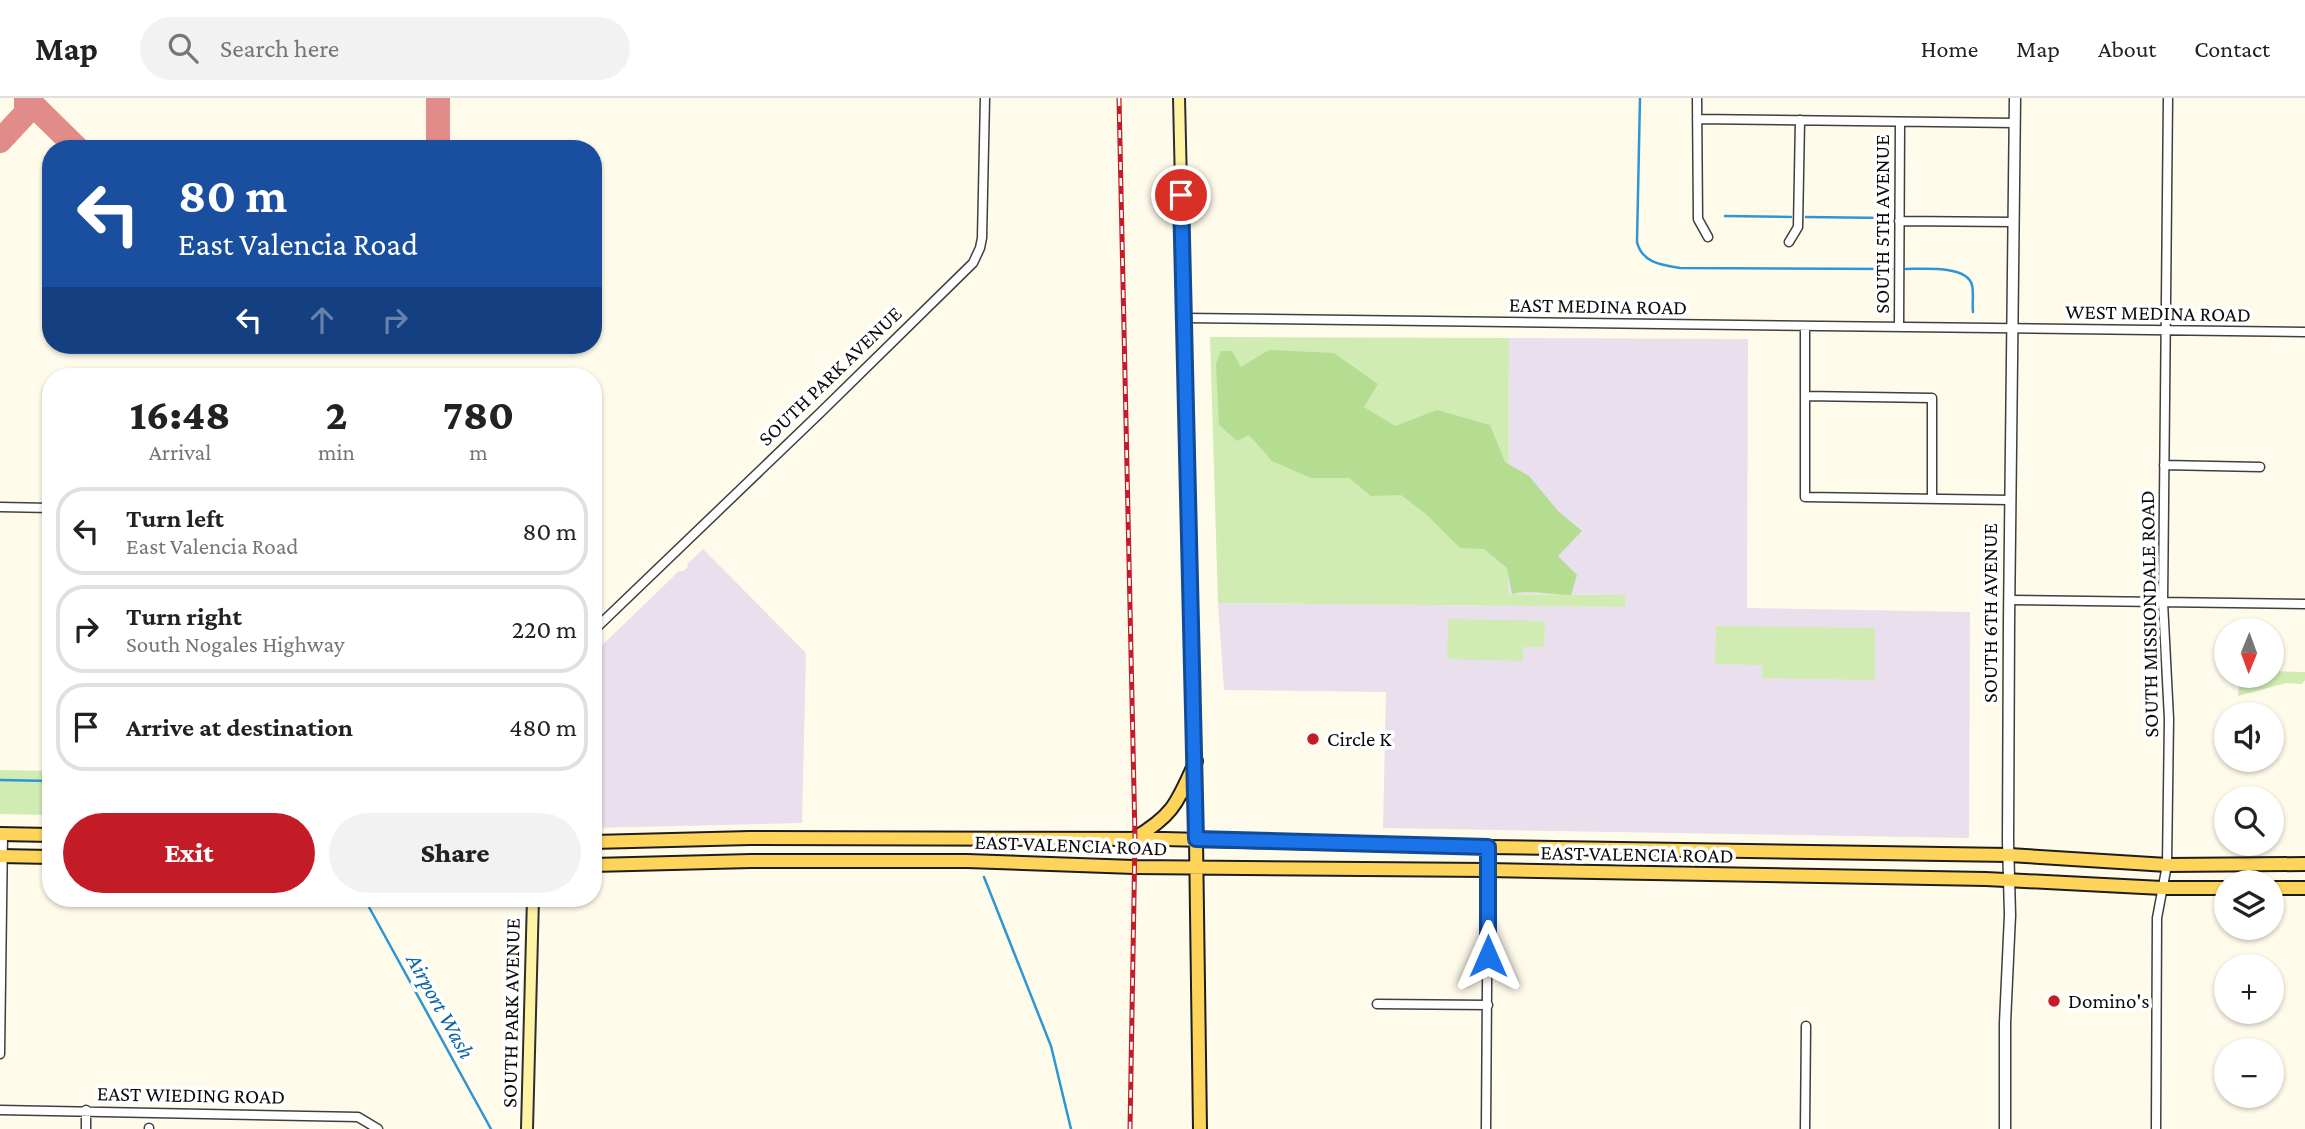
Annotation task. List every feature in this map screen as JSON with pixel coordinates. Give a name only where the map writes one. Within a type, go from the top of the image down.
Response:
[{"type":"main road","points":[[1179,98],[1196,761],[1199,1129]]},
{"type":"main road","points":[[1135,838],[1163,820],[1172,810],[1196,761]]},
{"type":"main road","points":[[1,834],[42,835]]},
{"type":"main road","points":[[967,837],[967,861]]},
{"type":"main road","points":[[750,838],[751,861]]},
{"type":"main road","name":"EAST VALENCIA ROAD","points":[[602,842],[750,838],[1135,838],[1488,847],[2008,855],[2167,865],[2305,864]]},
{"type":"main road","points":[[1713,851],[1713,874]]},
{"type":"main road","points":[[1,856],[42,857]]},
{"type":"main road","name":"EAST VALENCIA ROAD","points":[[602,865],[751,861],[967,861],[1198,868],[1488,870],[2009,880],[2214,888]]},
{"type":"main road","points":[[2284,888],[2305,888]]},
{"type":"main road","name":"SOUTH PARK AVENUE","points":[[527,1129],[533,907]]},
{"type":"street","name":"SOUTH PARK AVENUE","points":[[602,622],[973,263],[982,238],[985,98]]},
{"type":"street","points":[[1697,98],[1698,219],[1708,237]]},
{"type":"street","name":"SOUTH 6TH AVENUE","points":[[2005,1129],[2005,1023],[2010,915],[2009,600],[2015,98]]},
{"type":"street","name":"SOUTH MISSIONDALE ROAD","points":[[2156,1129],[2157,918],[2167,865],[2169,719],[2163,602],[2168,98]]},
{"type":"street","points":[[1697,119],[2015,123]]},
{"type":"street","points":[[1789,242],[1798,227],[1800,120]]},
{"type":"street","name":"SOUTH 5TH AVENUE","points":[[1899,327],[1900,121]]},
{"type":"street","points":[[1899,221],[2013,222]]},
{"type":"street","name":"EAST MEDINA ROAD","points":[[1185,318],[2011,329]]},
{"type":"street","points":[[1805,326],[1805,497],[2010,500]]},
{"type":"street","name":"WEST MEDINA ROAD","points":[[2011,329],[2305,332]]},
{"type":"street","points":[[1805,396],[1932,398],[1932,499]]},
{"type":"street","points":[[2164,465],[2260,467]]},
{"type":"street","points":[[0,507],[42,508]]},
{"type":"street","points":[[2009,600],[2305,604]]},
{"type":"street","points":[[0,1054],[1,834]]},
{"type":"street","points":[[1486,1129],[1488,847]]},
{"type":"street","points":[[1377,1004],[1488,1005]]},
{"type":"street","points":[[1805,1129],[1806,1026]]},
{"type":"street","name":"EAST WIEDING ROAD","points":[[0,1110],[358,1116],[378,1129]]},
{"type":"street","points":[[86,1110],[86,1129]]},
{"type":"shaded area","points":[[1509,338],[1748,339],[1747,608],[1970,612],[1969,838],[1383,828],[1386,692],[1224,690],[1218,603],[1624,607],[1624,595],[1508,594]]},
{"type":"shaded area","points":[[703,549],[806,653],[802,823],[602,828],[602,645],[679,571],[688,567],[687,564]]},
{"type":"green space","points":[[1210,337],[1509,338],[1508,594],[1625,595],[1625,607],[1218,603]]},
{"type":"green space","points":[[1269,350],[1334,353],[1378,384],[1364,407],[1395,426],[1437,410],[1490,425],[1505,462],[1529,476],[1558,511],[1582,531],[1558,556],[1577,575],[1571,595],[1533,592],[1512,594],[1507,568],[1484,549],[1460,548],[1427,515],[1401,495],[1371,496],[1349,478],[1311,478],[1272,461],[1249,435],[1237,441],[1219,425],[1216,364],[1221,351],[1232,351],[1241,367]]},
{"type":"green space","points":[[1448,619],[1545,621],[1544,647],[1523,647],[1523,661],[1447,659]]},
{"type":"green space","points":[[1716,626],[1875,628],[1875,680],[1762,678],[1762,665],[1715,664]]},
{"type":"green space","points":[[2284,671],[2305,672],[2302,684],[2286,683]]},
{"type":"green space","points":[[2239,688],[2268,688],[2238,696]]},
{"type":"green space","points":[[0,770],[42,771],[42,815],[0,814]]},
{"type":"waterway","points":[[1640,98],[1637,242],[1648,259],[1680,268],[1892,269]]},
{"type":"waterway","points":[[1725,216],[1791,217]]},
{"type":"waterway","points":[[1806,217],[1887,218]]},
{"type":"waterway","points":[[1906,269],[1933,269],[1962,274],[1972,285],[1973,312]]},
{"type":"waterway","points":[[0,780],[42,781]]},
{"type":"waterway","points":[[984,877],[1051,1046],[1071,1129]]},
{"type":"waterway","name":"Airport Wash","points":[[369,907],[491,1129]]},
{"type":"taxiway","points":[[26,98],[69,140]]},
{"type":"taxiway","points":[[0,141],[26,113],[26,98]]},
{"type":"taxiway","points":[[438,98],[438,140]]},
{"type":"railway","points":[[1119,98],[1135,838],[1130,1129]]},
{"type":"place","name":"Circle K","points":[[1313,739]]},
{"type":"place","name":"Domino's","points":[[2054,1001]]},
{"type":"route","points":[[1181,195],[1196,839],[1488,847],[1488,956]]}]
